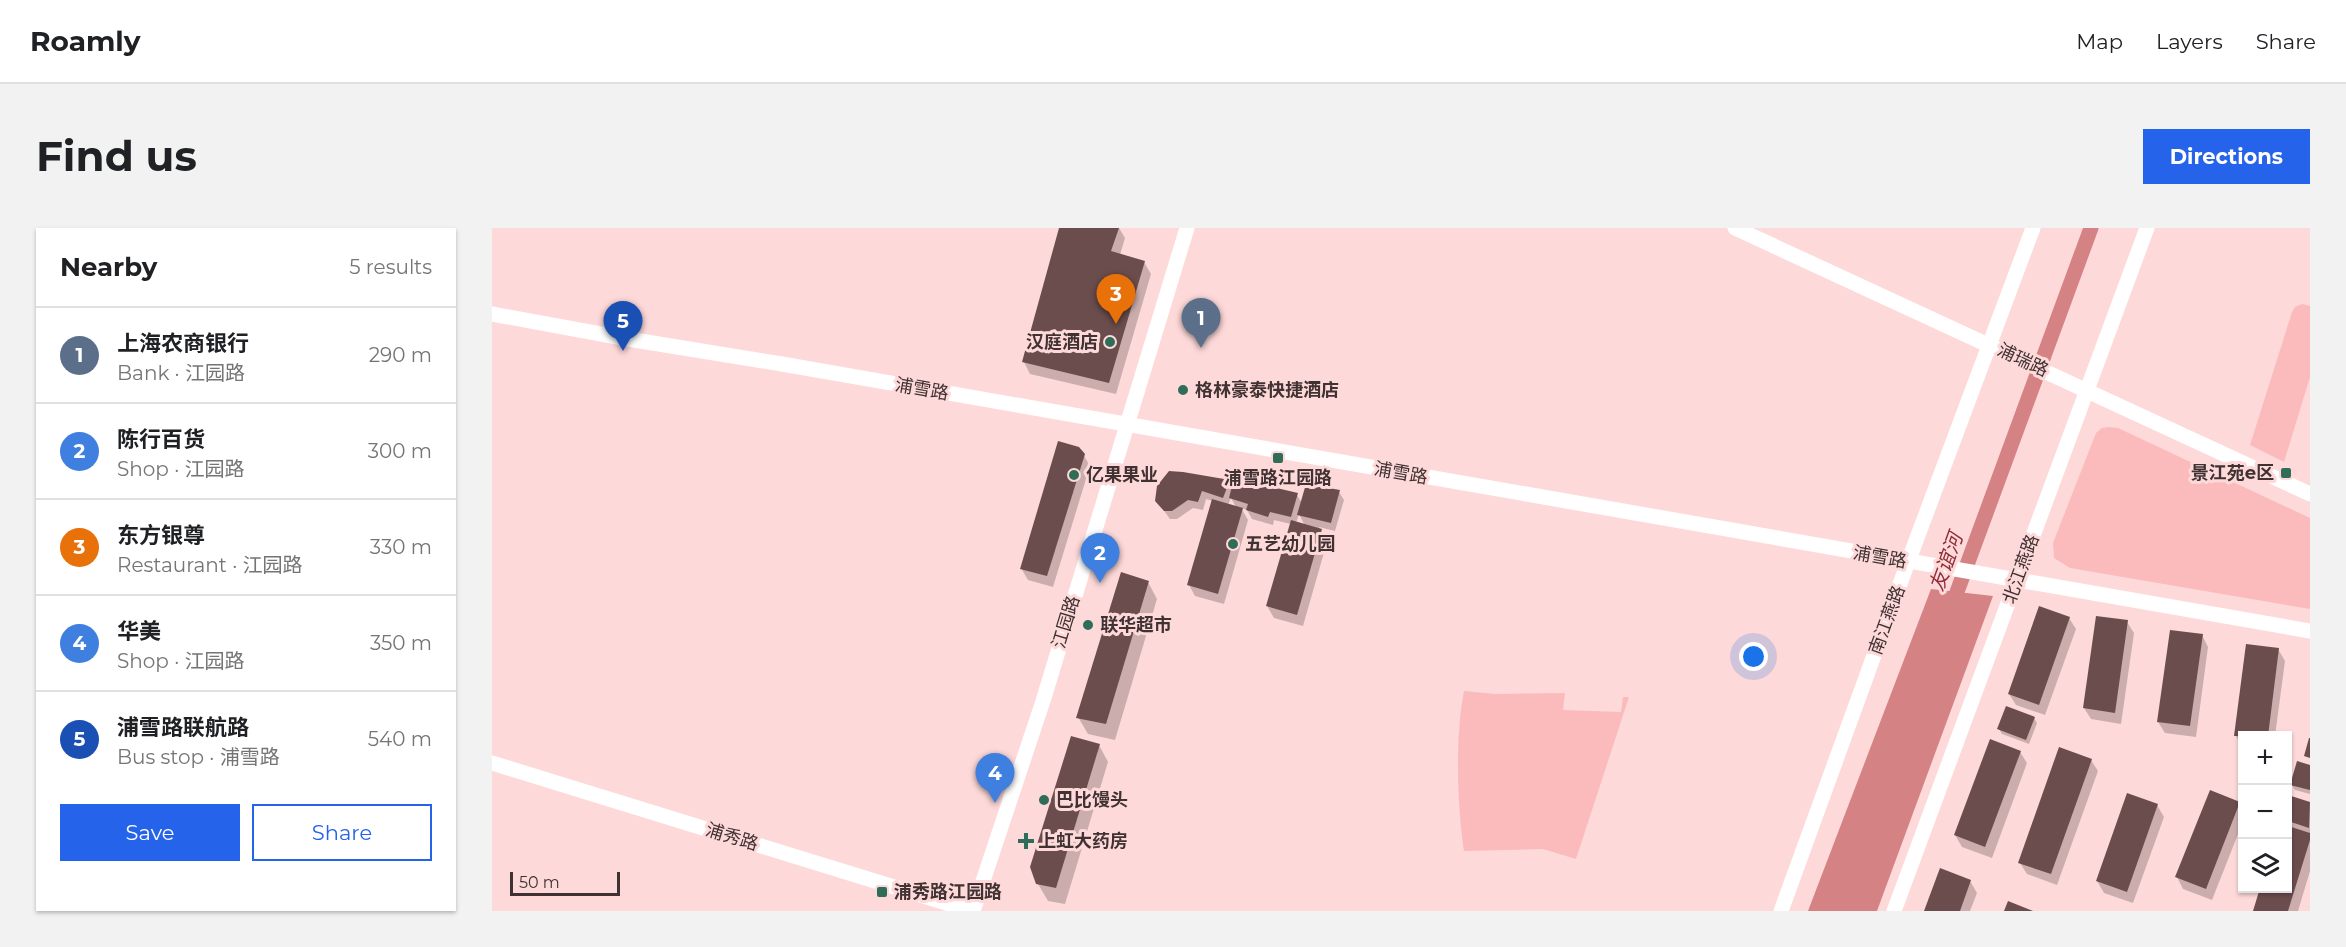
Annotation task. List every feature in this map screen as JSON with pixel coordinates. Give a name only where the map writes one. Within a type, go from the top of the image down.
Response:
[{"type":"street","name":"江园路","points":[[973,911],[1043,701],[1186,228]]},
{"type":"street","name":"浦瑞路","points":[[1735,228],[2310,494]]},
{"type":"street","name":"南江燕路","points":[[1781,911],[2033,228]]},
{"type":"street","name":"北江燕路","points":[[1894,911],[2147,228]]},
{"type":"street","name":"浦雪路","points":[[492,314],[2310,631]]},
{"type":"street","name":"浦秀路","points":[[492,763],[973,911]]},
{"type":"shaded area","points":[[2302,304],[2310,306],[2310,377],[2284,462],[2250,445],[2292,312],[2295,307]]},
{"type":"shaded area","points":[[2102,428],[2118,428],[2310,518],[2310,609],[2070,568],[2054,558],[2053,543],[2096,433]]},
{"type":"shaded area","points":[[1931,589],[1993,596],[1877,911],[1808,911]]},
{"type":"shaded area","points":[[1464,691],[1495,694],[1565,693],[1563,710],[1621,712],[1623,697],[1629,697],[1576,859],[1543,849],[1464,851],[1458,771],[1459,729]]},
{"type":"building","points":[[1059,228],[1119,228],[1111,251],[1145,261],[1109,383],[1022,362]]},
{"type":"building","points":[[1058,441],[1079,447],[1085,454],[1047,576],[1020,569]]},
{"type":"building","points":[[1169,471],[1230,480],[1223,498],[1202,491],[1198,502],[1188,500],[1172,511],[1164,511],[1155,501],[1157,486]]},
{"type":"building","points":[[1234,478],[1298,493],[1291,517],[1270,512],[1268,517],[1246,510],[1248,504],[1229,498]]},
{"type":"building","points":[[1306,484],[1340,490],[1331,523],[1297,515]]},
{"type":"building","points":[[1212,499],[1243,508],[1218,594],[1187,585]]},
{"type":"building","points":[[1291,520],[1322,529],[1297,615],[1266,606]]},
{"type":"building","points":[[1121,572],[1149,581],[1106,724],[1076,718]]},
{"type":"building","points":[[2039,606],[2070,617],[2039,705],[2008,694]]},
{"type":"building","points":[[2096,616],[2128,620],[2115,713],[2083,708]]},
{"type":"building","points":[[2170,630],[2203,634],[2190,726],[2157,722]]},
{"type":"building","points":[[2246,644],[2279,648],[2269,731],[2238,731],[2238,736],[2234,736]]},
{"type":"building","points":[[2006,706],[2035,717],[2026,740],[1997,729]]},
{"type":"building","points":[[1071,736],[1100,744],[1056,888],[1036,884],[1030,867]]},
{"type":"building","points":[[2310,738],[2310,758],[2304,756]]},
{"type":"building","points":[[1990,739],[2021,751],[1985,847],[1954,835]]},
{"type":"building","points":[[2059,747],[2092,759],[2051,874],[2018,863]]},
{"type":"building","points":[[2297,761],[2310,765],[2310,790],[2292,786]]},
{"type":"building","points":[[2210,790],[2238,801],[2238,807],[2206,889],[2175,877]]},
{"type":"building","points":[[2127,793],[2158,804],[2127,892],[2096,881]]},
{"type":"building","points":[[2292,796],[2310,802],[2309,828],[2292,822]]},
{"type":"building","points":[[2292,827],[2310,833],[2310,840],[2288,911],[2253,911],[2258,893],[2292,893]]},
{"type":"building","points":[[1940,868],[1971,880],[1960,911],[1924,911]]},
{"type":"building","points":[[2008,901],[2033,911],[2004,911]]},
{"type":"waterway","name":"友谊河","points":[[1950,611],[2091,228]]},
{"type":"place","name":"东方银尊","points":[[1116,324]]},
{"type":"place","name":"汉庭酒店","points":[[1110,342]]},
{"type":"place","name":"上海农商银行","points":[[1201,348]]},
{"type":"place","name":"浦雪路联航路","points":[[623,351]]},
{"type":"place","name":"格林豪泰快捷酒店","points":[[1183,390]]},
{"type":"place","name":"浦雪路江园路","points":[[1278,458]]},
{"type":"place","name":"景江苑e区","points":[[2286,473]]},
{"type":"place","name":"亿果果业","points":[[1074,475]]},
{"type":"place","name":"五艺幼儿园","points":[[1233,544]]},
{"type":"place","name":"陈行百货","points":[[1100,583]]},
{"type":"place","name":"联华超市","points":[[1088,625]]},
{"type":"place","name":"巴比馒头","points":[[1044,800]]},
{"type":"place","name":"华美","points":[[995,803]]},
{"type":"place","name":"上虹大药房","points":[[1026,841]]},
{"type":"place","name":"浦秀路江园路","points":[[882,892]]}]
